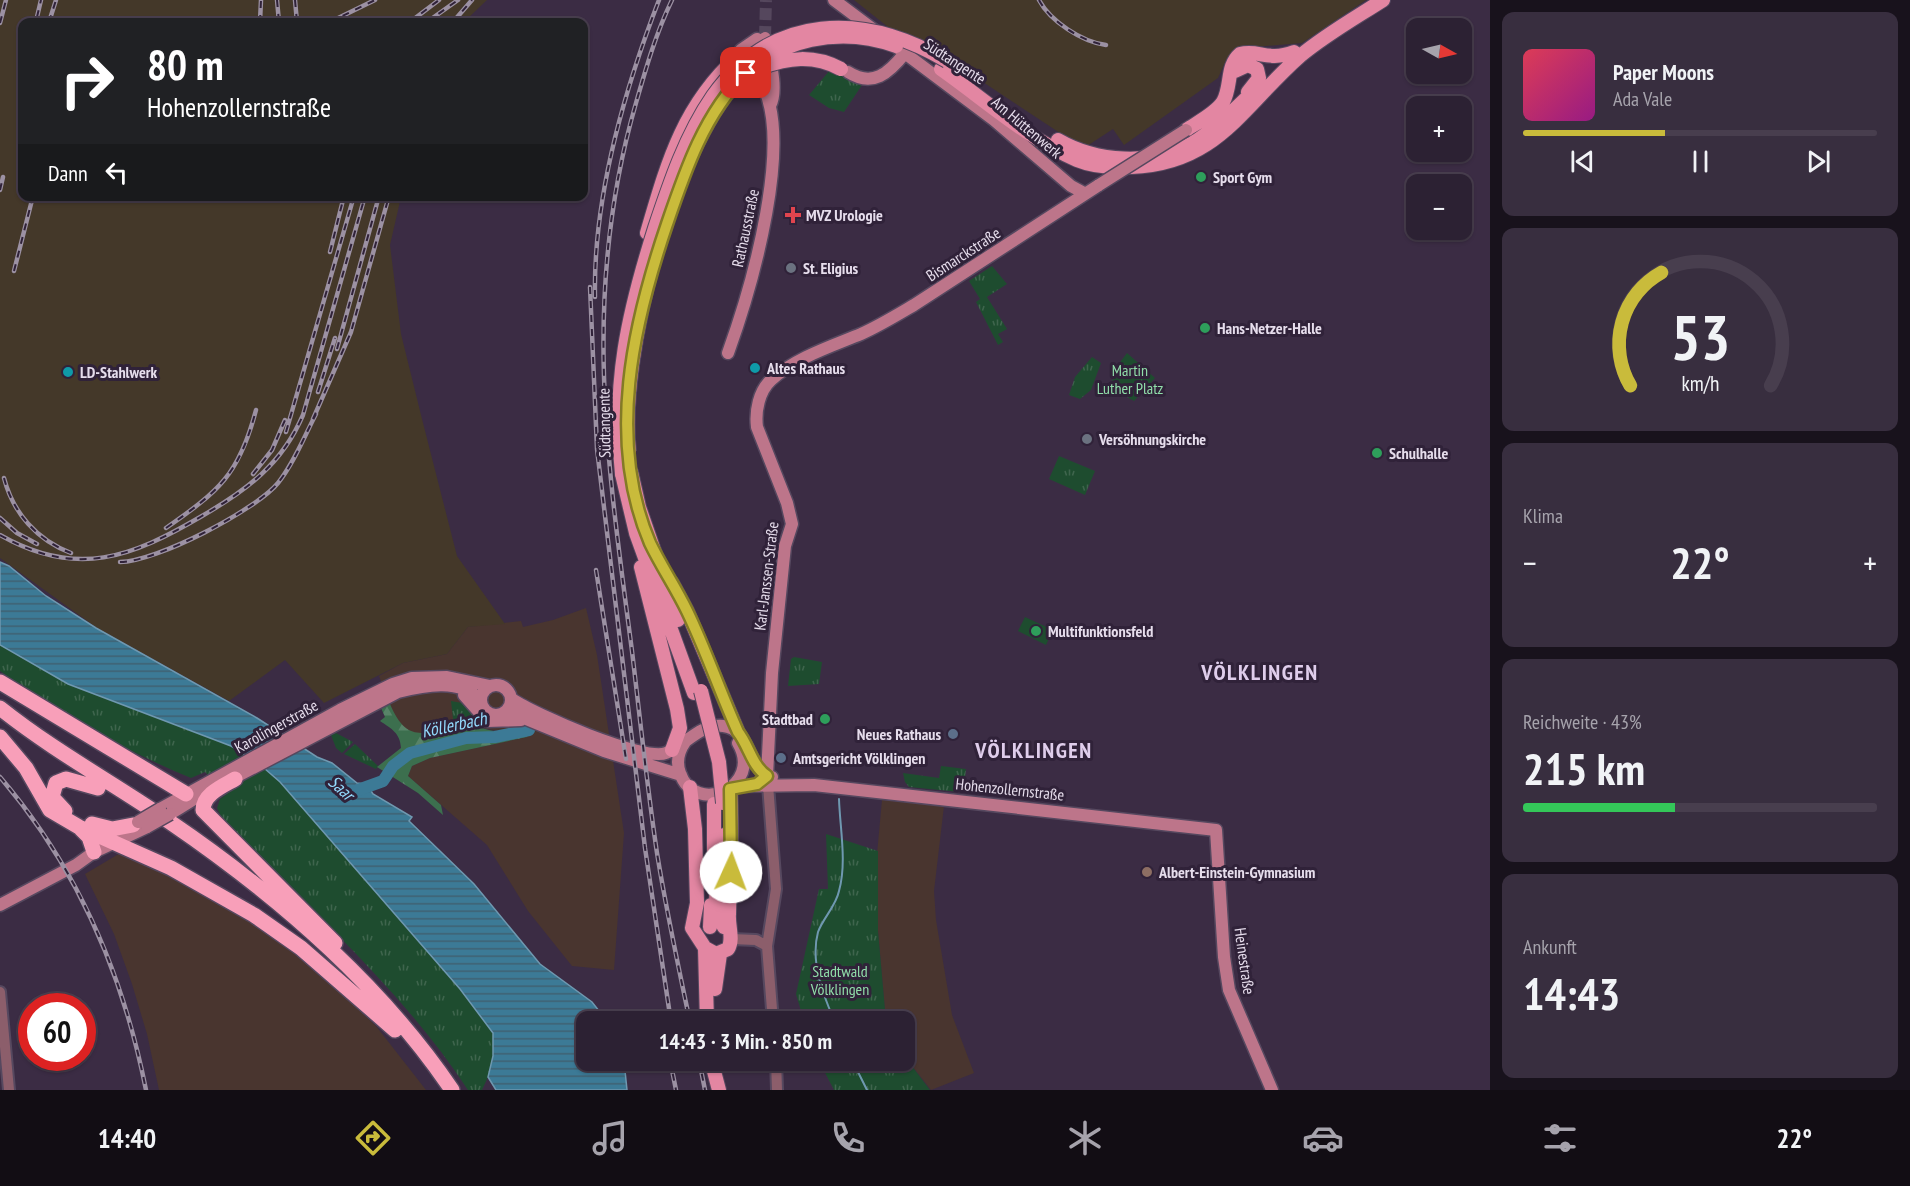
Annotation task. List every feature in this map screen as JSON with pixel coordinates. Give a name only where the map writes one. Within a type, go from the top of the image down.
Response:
[{"type":"highway","points":[[0,682],[186,794]]},
{"type":"highway","points":[[0,708],[63,755],[169,821],[258,886],[341,959],[386,1006]]},
{"type":"highway","points":[[0,720],[40,750],[162,828],[258,898],[333,965],[395,1030],[440,1090]]},
{"type":"highway","points":[[0,737],[26,768],[50,810],[79,827],[202,884],[254,915],[301,948],[395,1030]]},
{"type":"highway","points":[[235,778],[214,786],[204,800],[203,810],[206,815],[323,928],[452,1090]]},
{"type":"highway","points":[[98,788],[63,779],[54,786],[52,796],[62,809],[91,824],[112,829],[139,825]]},
{"type":"highway","points":[[79,827],[89,837],[94,852]]},
{"type":"main road","name":"Am Hüttenwerk","points":[[834,0],[994,120],[1068,184],[1084,193]]},
{"type":"main road","points":[[1274,73],[1294,52],[1371,0]]},
{"type":"main road","points":[[1274,73],[1383,0]]},
{"type":"main road","name":"Südtangente","points":[[697,692],[636,533],[618,426],[619,385],[635,291],[669,185],[697,123],[722,84],[749,57],[770,44],[796,33],[846,27],[893,35],[944,65],[1052,136],[1089,154],[1117,158],[1174,151],[1198,139],[1274,73]]},
{"type":"main road","name":"Südtangente","points":[[710,927],[719,803],[719,762],[627,473],[630,373],[647,287],[694,153],[719,106],[772,54],[791,45],[838,36],[889,44],[944,65],[1027,131],[1063,153],[1093,165],[1116,168],[1157,166],[1204,148],[1243,114],[1274,73]]},
{"type":"main road","name":"Rathausstraße","points":[[728,353],[748,287],[771,188],[773,159],[770,106],[765,88],[752,75],[743,74],[733,61],[744,46],[761,42],[771,56],[770,69],[775,92],[770,106]]},
{"type":"main road","points":[[1233,76],[1231,65],[1240,54],[1249,52],[1276,58],[1294,52]]},
{"type":"main road","points":[[752,75],[794,59],[812,58],[864,80],[879,78],[890,71],[906,53]]},
{"type":"main road","points":[[1186,130],[1218,108],[1242,60],[1248,60],[1274,73]]},
{"type":"main road","points":[[635,291],[639,261],[655,200],[670,158],[700,97],[733,61]]},
{"type":"main road","points":[[1233,76],[1248,65],[1257,69],[1260,74],[1235,108]]},
{"type":"main road","points":[[752,75],[770,69]]},
{"type":"main road","name":"Bismarckstraße","points":[[759,399],[769,381],[786,368],[883,323],[914,305],[1084,193],[1186,130]]},
{"type":"main road","points":[[747,404],[759,399]]},
{"type":"main road","name":"Karl-Janssen-Straße","points":[[759,399],[756,415],[761,440],[787,503],[792,524],[785,546],[764,781]]},
{"type":"main road","points":[[636,533],[650,609],[678,716],[679,734],[672,750]]},
{"type":"main road","points":[[650,542],[687,611],[738,732],[746,742],[764,781]]},
{"type":"main road","name":"Karolingerstraße","points":[[235,778],[393,684],[412,678],[452,678],[490,686]]},
{"type":"main road","points":[[445,686],[465,696],[487,721],[531,719]]},
{"type":"main road","points":[[509,705],[500,715],[492,715],[484,709],[481,701],[483,691],[490,686],[504,686],[509,705],[531,719],[598,748],[681,776],[690,787],[711,795],[731,788],[741,776],[743,765],[740,747],[727,733],[708,729]]},
{"type":"main road","name":"Karolingerstraße","points":[[0,905],[76,865],[139,825],[344,713],[416,687],[464,688],[481,701]]},
{"type":"main road","points":[[509,705],[649,755],[672,750],[692,735],[722,726],[738,732],[748,740],[757,742],[764,735],[768,724]]},
{"type":"main road","points":[[681,776],[679,754],[684,743],[692,735]]},
{"type":"main road","name":"Hohenzollernstraße","points":[[731,788],[764,781],[799,783],[966,800],[1216,830]]},
{"type":"main road","name":"Karolingerstraße","points":[[165,812],[186,794],[214,786]]},
{"type":"main road","points":[[690,787],[695,829],[697,903],[692,928],[694,935],[713,954],[720,954],[728,949],[732,850],[731,788]]},
{"type":"main road","name":"Südtangente","points":[[719,803],[724,847],[717,905],[720,921],[728,933]]},
{"type":"main road","name":"Heinestraße","points":[[1216,830],[1224,957],[1229,990],[1272,1090]]},
{"type":"main road","points":[[706,1011],[703,934],[710,927],[728,933]]},
{"type":"main road","points":[[715,1011],[715,982],[720,954]]},
{"type":"main road","points":[[714,1071],[719,1088]]},
{"type":"main road","points":[[718,1071],[719,1088]]},
{"type":"street","name":"Karl-Janssen-Straße","points":[[764,781],[776,889],[767,946],[772,1011]]},
{"type":"street","points":[[728,933],[756,940],[767,946]]},
{"type":"street","points":[[0,992],[9,1090]]},
{"type":"street","points":[[776,1071],[777,1090]]},
{"type":"shaded area","points":[[0,0],[487,0],[468,18],[18,18],[18,201],[400,201],[390,245],[401,334],[457,556],[505,624],[468,627],[447,654],[403,663],[324,703],[285,660],[229,701],[97,628],[0,558]]},
{"type":"shaded area","points":[[854,0],[1366,0],[1302,43],[1242,48],[1227,58],[1218,78],[1124,145],[1113,129],[1087,146],[1069,139],[921,41],[888,27]]},
{"type":"shaded area","points":[[586,608],[597,655],[624,833],[614,970],[572,966],[528,911],[487,845],[408,776],[412,766],[430,758],[527,737],[522,727],[499,731],[464,725],[417,735],[406,730],[395,717],[379,676],[403,663],[447,654],[468,627],[521,621],[523,627],[553,620]]},
{"type":"shaded area","points":[[882,800],[944,806],[934,891],[936,920],[952,1015],[974,1073],[931,1090],[915,1070],[915,1011],[885,1011],[878,931],[877,854]]},
{"type":"shaded area","points":[[122,852],[236,910],[301,956],[376,1026],[426,1090],[159,1090],[147,1034],[132,984],[114,934],[85,874]]},
{"type":"green space","points":[[830,70],[862,85],[844,112],[829,108],[809,95]]},
{"type":"green space","points":[[992,266],[1007,284],[987,297],[1007,329],[998,334],[1003,342],[998,345],[976,302],[980,299],[969,281]]},
{"type":"green space","name":"Martin Luther Platz","points":[[1127,353],[1155,378],[1134,401],[1110,387],[1118,365]]},
{"type":"green space","points":[[1092,357],[1101,363],[1091,390],[1080,399],[1069,395],[1075,377]]},
{"type":"green space","points":[[1059,456],[1095,471],[1085,495],[1049,479]]},
{"type":"green space","name":"Multifunktionsfeld","points":[[1025,617],[1053,630],[1046,645],[1018,631]]},
{"type":"green space","points":[[0,645],[68,684],[231,746],[257,762],[280,782],[460,989],[493,1033],[493,1056],[482,1090],[468,1090],[414,1018],[384,984],[223,821],[217,808],[220,799],[227,794],[205,772],[191,778],[116,743],[45,702],[0,671]]},
{"type":"green space","points":[[794,657],[822,662],[819,684],[788,686],[791,659]]},
{"type":"green space","points":[[463,700],[482,727],[464,725],[454,728],[451,701],[462,703]]},
{"type":"green space","points":[[390,704],[404,726],[420,733],[462,725],[494,731],[518,728],[530,730],[527,737],[430,758],[412,766],[408,776],[441,805],[443,815],[418,793],[377,767],[401,748],[397,735],[380,721],[385,717],[381,708]]},
{"type":"green space","points":[[336,733],[353,742],[342,753],[336,748],[331,735]]},
{"type":"green space","points":[[355,744],[378,766],[376,769],[344,754]]},
{"type":"green space","points":[[941,766],[966,769],[964,787],[960,792],[909,787],[905,782],[903,773],[939,778]]},
{"type":"green space","name":"Stadtwald Völklingen","points":[[826,834],[878,851],[878,931],[885,1011],[801,1011],[796,994],[819,889],[828,889]]},
{"type":"green space","points":[[915,1070],[930,1090],[834,1090],[824,1071]]},
{"type":"water","name":"Saar","points":[[0,562],[9,566],[46,596],[96,628],[257,718],[317,757],[332,763],[357,783],[373,785],[371,791],[373,794],[412,817],[409,821],[474,884],[540,964],[592,1002],[599,1011],[576,1011],[576,1071],[625,1071],[627,1090],[496,1090],[488,1077],[493,1056],[493,1033],[460,989],[280,782],[257,762],[231,746],[68,684],[0,645]]},
{"type":"waterway","name":"Köllerbach","points":[[358,790],[383,781],[393,766],[410,753],[466,738],[495,737],[529,730]]},
{"type":"waterway","name":"Köllerbach","points":[[830,1011],[819,978],[816,943],[818,932],[835,902],[843,869],[839,799]]},
{"type":"waterway","name":"Köllerbach","points":[[858,1071],[867,1090]]},
{"type":"tunnel","points":[[765,38],[766,0]]},
{"type":"railway","points":[[0,23],[6,0]]},
{"type":"railway","points":[[37,17],[41,0]]},
{"type":"railway","points":[[50,18],[56,0]]},
{"type":"railway","points":[[260,18],[261,0]]},
{"type":"railway","points":[[277,0],[279,18]]},
{"type":"railway","points":[[295,0],[297,18]]},
{"type":"railway","points":[[338,18],[375,0]]},
{"type":"railway","points":[[415,18],[439,0]]},
{"type":"railway","points":[[433,18],[458,0]]},
{"type":"railway","points":[[456,18],[472,0]]},
{"type":"railway","points":[[595,297],[599,222],[613,146],[634,71],[659,0]]},
{"type":"railway","points":[[672,0],[661,25],[636,103],[619,173],[609,242],[604,310],[604,377],[614,512],[650,803],[664,895],[688,1011]]},
{"type":"railway","points":[[1039,0],[1059,23],[1087,40],[1106,45]]},
{"type":"railway","points":[[0,190],[3,177]]},
{"type":"railway","points":[[14,271],[32,201]]},
{"type":"railway","points":[[330,252],[343,201]]},
{"type":"railway","points":[[286,432],[353,201]]},
{"type":"railway","points":[[0,535],[28,548],[54,556],[79,559],[128,552],[202,516],[234,496],[262,474],[285,448],[303,415],[364,201]]},
{"type":"railway","points":[[337,349],[378,201]]},
{"type":"railway","points":[[313,419],[351,332],[388,201]]},
{"type":"railway","points":[[590,287],[597,449],[645,848],[669,1011]]},
{"type":"railway","points":[[318,392],[335,338]]},
{"type":"railway","points":[[166,528],[200,503],[224,480],[242,451],[256,410]]},
{"type":"railway","points":[[120,562],[136,560],[180,544],[249,507],[278,483],[299,450],[316,414]]},
{"type":"railway","points":[[253,474],[272,450],[285,420]]},
{"type":"railway","points":[[4,478],[13,503],[28,524],[47,541],[71,553]]},
{"type":"railway","points":[[0,518],[17,533],[37,544]]},
{"type":"railway","points":[[596,570],[626,759]]},
{"type":"railway","points":[[0,777],[28,812],[52,848],[94,924],[124,1005],[146,1090]]},
{"type":"railway","points":[[672,1071],[676,1090]]},
{"type":"railway","points":[[701,1071],[705,1090]]},
{"type":"place","name":"Sport Gym","points":[[1201,177]]},
{"type":"place","name":"MVZ Urologie","points":[[793,215]]},
{"type":"place","name":"St. Eligius","points":[[791,268]]},
{"type":"place","name":"Hans-Netzer-Halle","points":[[1205,328]]},
{"type":"place","name":"Altes Rathaus","points":[[755,368]]},
{"type":"place","name":"LD-Stahlwerk","points":[[68,372]]},
{"type":"place","name":"Versöhnungskirche","points":[[1087,439]]},
{"type":"place","name":"Schulhalle","points":[[1377,453]]},
{"type":"place","name":"Multifunktionsfeld","points":[[1036,631]]},
{"type":"place","name":"Stadtbad","points":[[825,719]]},
{"type":"place","name":"Neues Rathaus","points":[[953,734]]},
{"type":"place","name":"Amtsgericht Völklingen","points":[[781,758]]},
{"type":"place","name":"Albert-Einstein-Gymnasium","points":[[1147,872]]},
{"type":"district","name":"VÖLKLINGEN","points":[[1260,672]]},
{"type":"district","name":"VÖLKLINGEN","points":[[1034,750]]},
{"type":"route","points":[[731,872],[730,789],[732,786],[757,784],[767,776],[758,769],[746,742],[738,732],[687,611],[650,542],[630,466],[628,411],[630,373],[640,313],[678,191],[694,153],[719,106],[736,82],[746,73]]}]
